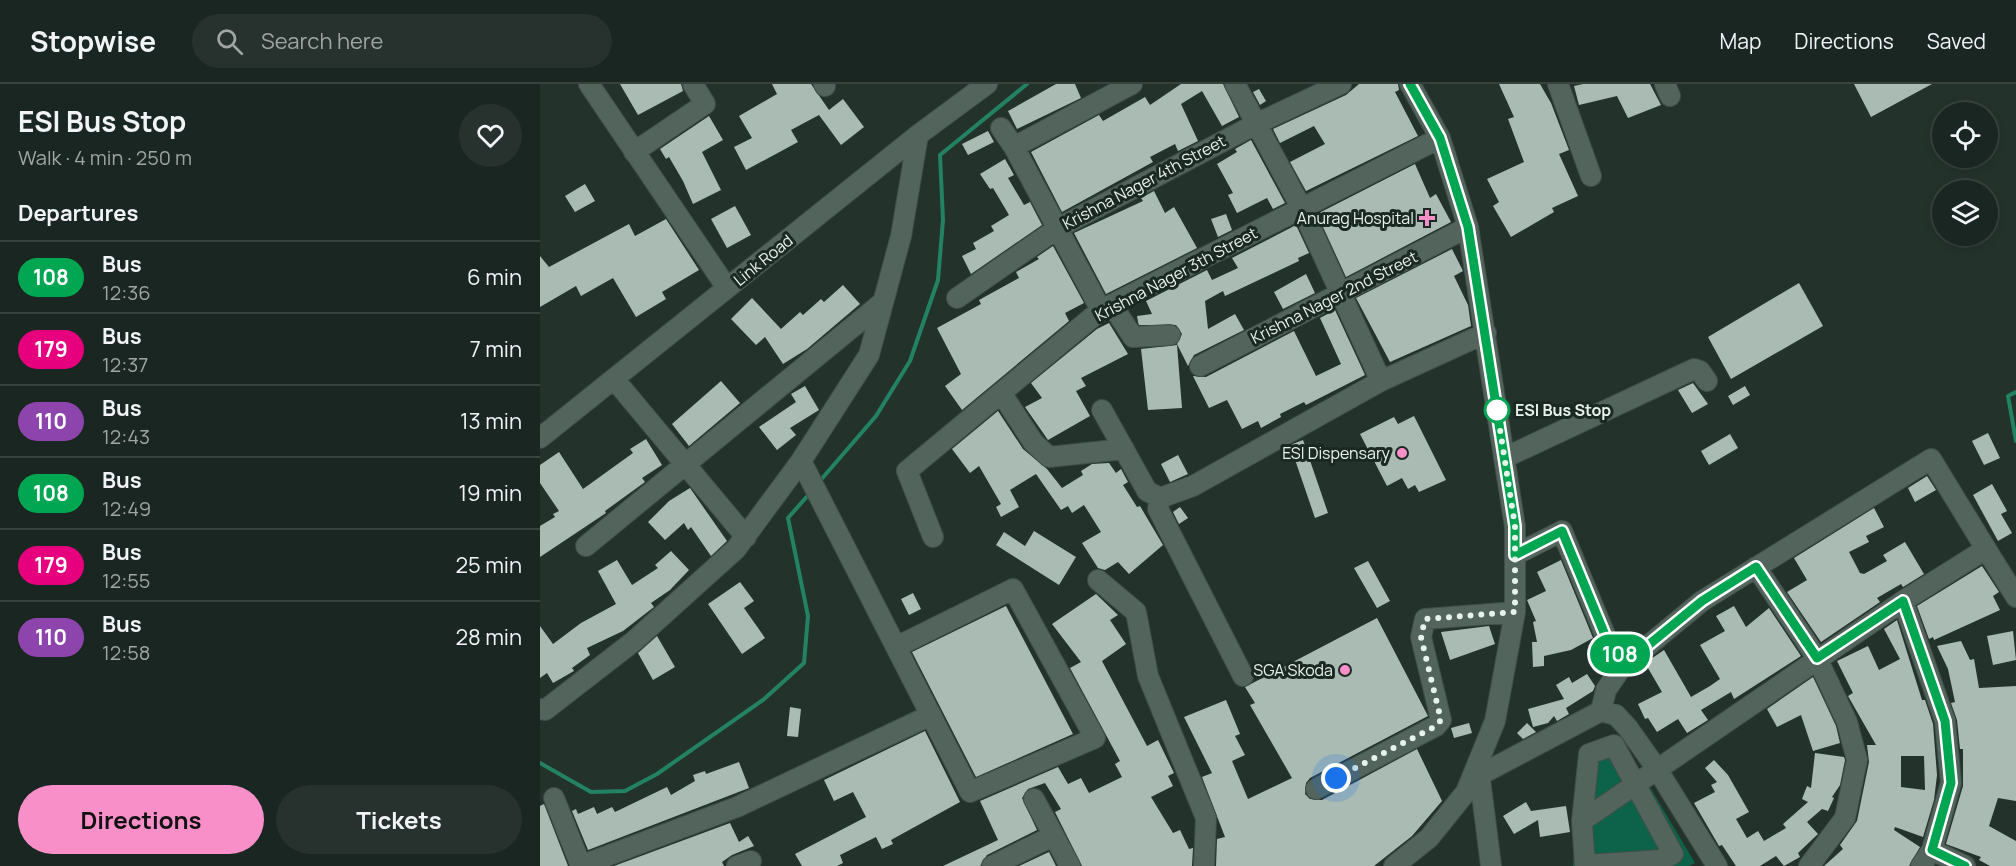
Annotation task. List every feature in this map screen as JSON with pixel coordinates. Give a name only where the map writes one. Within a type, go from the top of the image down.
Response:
[{"type":"street","points":[[589,84],[726,288]]},
{"type":"street","points":[[634,152],[705,104],[693,84]]},
{"type":"street","points":[[1014,147],[1132,84]]},
{"type":"street","points":[[1235,84],[1301,207],[1381,381]]},
{"type":"street","name":"Krishna Nager 4th Street","points":[[957,298],[1058,228],[1256,124],[1341,84]]},
{"type":"street","points":[[1394,866],[1429,838],[1466,792],[1479,769],[1495,722],[1515,612],[1515,526],[1468,227],[1440,138],[1410,84]]},
{"type":"street","points":[[1558,84],[1592,176]]},
{"type":"street","name":"Link Road","points":[[542,433],[614,379],[976,87]]},
{"type":"street","points":[[1001,128],[1014,147],[1058,228],[1107,307],[1133,337],[1170,335]]},
{"type":"street","points":[[540,709],[545,710],[634,641],[746,537],[801,461],[869,355],[901,236],[918,135]]},
{"type":"street","name":"Krishna Nager 3th Street","points":[[933,537],[906,471],[1107,307],[1440,138]]},
{"type":"street","name":"Krishna Nager 2nd Street","points":[[1200,366],[1468,227]]},
{"type":"street","points":[[586,546],[883,302]]},
{"type":"street","points":[[1102,410],[1147,491],[1160,498],[1193,486],[1381,381],[1486,333]]},
{"type":"street","points":[[1504,458],[1694,369],[1700,371],[1707,381]]},
{"type":"street","points":[[614,379],[746,537]]},
{"type":"street","points":[[1002,394],[1033,442],[1049,457],[1124,449]]},
{"type":"street","points":[[1601,711],[1606,690],[1629,661],[1702,601],[1931,459],[2016,597]]},
{"type":"street","points":[[801,461],[970,792],[1095,738],[1013,589],[896,647]]},
{"type":"street","points":[[1160,498],[1158,509],[1243,676]]},
{"type":"street","points":[[1515,555],[1562,531],[1610,647],[1629,661]]},
{"type":"street","points":[[1582,821],[1817,658],[1986,549]]},
{"type":"street","points":[[1756,567],[1817,658],[1847,722],[1857,760],[1845,818],[1809,866]]},
{"type":"street","points":[[1098,580],[1136,612],[1148,676],[1206,818],[1204,866]]},
{"type":"street","points":[[1903,601],[1945,721],[1951,783],[1932,850],[1921,866]]},
{"type":"street","points":[[1316,789],[1436,726],[1441,720],[1421,637],[1425,619],[1515,612]]},
{"type":"street","points":[[1479,769],[1601,711],[1616,715],[1657,769],[1717,866]]},
{"type":"street","points":[[554,798],[580,866],[737,807],[931,715]]},
{"type":"street","points":[[1614,745],[1635,784],[1674,854],[1661,860],[1585,865],[1582,821],[1588,754],[1614,745]]},
{"type":"street","points":[[1479,769],[1491,866]]},
{"type":"street","points":[[1034,799],[1070,866]]},
{"type":"street","points":[[992,866],[1053,836]]},
{"type":"street","points":[[1932,850],[1965,866]]},
{"type":"green space","points":[[1620,737],[1695,863],[1689,866],[1573,866],[1584,745]]},
{"type":"building","points":[[620,84],[681,84],[683,91],[638,115]]},
{"type":"building","points":[[772,84],[811,84],[829,110],[843,99],[864,127],[841,145],[819,115],[791,130],[798,142],[746,170],[734,147],[752,138],[739,116],[777,94]]},
{"type":"building","points":[[1056,84],[1075,84],[1081,98],[1017,129],[1008,111]]},
{"type":"building","points":[[1181,84],[1223,84],[1239,117],[1222,126],[1202,91],[1181,104],[1198,141],[1178,151],[1175,144],[1150,157],[1153,162],[1062,212],[1031,152],[1099,115],[1103,121],[1145,97],[1150,105]]},
{"type":"building","points":[[1359,84],[1398,84],[1399,90],[1395,92],[1418,136],[1306,191],[1290,162],[1325,144],[1314,126],[1280,143],[1273,129],[1346,95]]},
{"type":"building","points":[[1499,84],[1540,84],[1551,103],[1569,150],[1559,154],[1578,196],[1552,208],[1554,212],[1511,237],[1493,206],[1499,202],[1487,179],[1524,162],[1508,119],[1514,117]]},
{"type":"building","points":[[1650,84],[1661,105],[1628,118],[1617,96],[1579,105],[1574,86]]},
{"type":"building","points":[[1854,84],[1932,84],[1871,117]]},
{"type":"building","points":[[1259,89],[1266,101],[1260,105],[1253,92]]},
{"type":"building","points":[[709,116],[723,140],[702,152],[721,190],[693,204],[669,157],[666,159],[660,149]]},
{"type":"building","points":[[988,131],[994,142],[968,155],[962,144]]},
{"type":"building","points":[[1251,140],[1285,203],[1273,209],[1267,198],[1237,213],[1228,195],[1233,193],[1217,164],[1237,152],[1235,149]]},
{"type":"building","points":[[1005,159],[1014,175],[1008,178],[1024,205],[1030,202],[1042,225],[971,274],[962,256],[976,249],[973,243],[994,231],[991,226],[1009,215],[993,188],[990,189],[980,174]]},
{"type":"building","points":[[1415,164],[1430,198],[1436,194],[1451,222],[1346,277],[1317,214]]},
{"type":"building","points":[[585,184],[595,201],[575,212],[565,196]]},
{"type":"building","points":[[1154,191],[1165,213],[1174,207],[1197,248],[1106,294],[1074,233],[1143,201],[1141,198]]},
{"type":"building","points":[[735,206],[751,235],[727,248],[711,219]]},
{"type":"building","points":[[1226,214],[1232,230],[1218,237],[1211,219]]},
{"type":"building","points":[[666,219],[699,270],[662,292],[666,299],[636,317],[613,278],[581,296],[576,286],[540,307],[540,256],[549,267],[629,224],[635,236]]},
{"type":"building","points":[[1296,225],[1309,253],[1298,258],[1299,261],[1225,296],[1223,291],[1205,301],[1208,329],[1235,314],[1244,330],[1194,355],[1188,366],[1177,344],[1182,334],[1176,325],[1139,325],[1137,316],[1152,314],[1146,301],[1207,270],[1212,280],[1238,268],[1232,258]]},
{"type":"building","points":[[1053,246],[1084,303],[1065,313],[1069,321],[962,410],[945,386],[961,374],[937,328],[981,304],[979,300],[1019,278],[1016,272],[1039,259],[1037,257]]},
{"type":"building","points":[[1452,249],[1463,271],[1454,276],[1468,305],[1471,326],[1390,362],[1356,298]]},
{"type":"building","points":[[1306,274],[1315,293],[1283,309],[1274,292]]},
{"type":"building","points":[[1799,283],[1823,326],[1731,379],[1708,337]]},
{"type":"building","points":[[843,285],[860,304],[807,349],[783,364],[765,337],[756,345],[731,319],[752,298],[781,329],[800,312],[803,315],[821,299],[824,302]]},
{"type":"building","points":[[1335,310],[1365,375],[1306,405],[1304,402],[1280,414],[1281,417],[1261,428],[1258,421],[1242,429],[1227,400],[1209,408],[1193,376],[1206,377],[1294,331],[1316,376],[1341,364],[1320,318]]},
{"type":"building","points":[[1109,323],[1128,354],[1081,378],[1086,386],[1076,391],[1090,416],[1048,440],[1025,407],[1042,398],[1031,383],[1097,329]]},
{"type":"building","points":[[1177,345],[1182,408],[1148,410],[1141,349]]},
{"type":"building","points":[[721,381],[740,403],[689,446],[672,424]]},
{"type":"building","points":[[1693,383],[1708,404],[1692,413],[1678,390]]},
{"type":"building","points":[[805,386],[819,410],[790,428],[796,435],[777,450],[759,427],[796,402],[791,394]]},
{"type":"building","points":[[1745,386],[1750,395],[1733,405],[1728,396]]},
{"type":"building","points":[[998,411],[1023,449],[1047,469],[1062,488],[1083,475],[1081,471],[1092,464],[1109,463],[1116,473],[1121,469],[1128,482],[1123,485],[1137,507],[1140,506],[1163,545],[1129,574],[1118,562],[1105,570],[1098,568],[1082,543],[1101,532],[1084,505],[1072,513],[1068,506],[1061,510],[1036,474],[1010,490],[1019,507],[1001,517],[996,507],[1001,504],[979,466],[970,473],[952,449]]},
{"type":"building","name":"ESI Dispensary","points":[[1414,416],[1446,480],[1419,492],[1415,485],[1408,489],[1402,478],[1387,486],[1360,434],[1394,417],[1398,424]]},
{"type":"building","points":[[1988,433],[2000,458],[1984,465],[1972,441]]},
{"type":"building","points":[[1730,434],[1738,448],[1709,465],[1701,451]]},
{"type":"building","points":[[646,439],[662,465],[642,478],[645,482],[605,511],[606,513],[540,557],[540,526],[555,517],[553,514],[559,511],[540,483],[540,465],[559,452],[583,489],[633,453],[630,449]]},
{"type":"building","points":[[1303,440],[1328,513],[1315,518],[1290,445]]},
{"type":"building","points":[[1178,455],[1188,474],[1170,482],[1161,464]]},
{"type":"building","points":[[1927,476],[1936,490],[1915,502],[1908,488]]},
{"type":"building","points":[[1992,484],[2007,511],[2001,514],[2012,533],[1998,541],[1973,495]]},
{"type":"building","points":[[690,488],[727,541],[711,556],[691,527],[688,530],[684,523],[665,540],[648,522],[669,501]]},
{"type":"building","points":[[1180,507],[1188,518],[1179,524],[1173,512]]},
{"type":"building","points":[[1874,508],[1884,527],[1866,536],[1869,542],[1849,552],[1860,573],[1864,574],[1887,561],[1883,555],[1905,542],[1924,574],[1903,587],[1901,584],[1877,598],[1880,602],[1821,642],[1787,592],[1807,580],[1794,558]]},
{"type":"building","points":[[1034,531],[1076,557],[1059,585],[996,545],[1004,532],[1025,546]]},
{"type":"building","points":[[671,551],[689,570],[670,590],[651,603],[654,607],[623,631],[587,648],[590,655],[572,668],[574,671],[553,683],[547,673],[540,678],[540,626],[553,644],[581,623],[616,604],[598,571],[617,560],[632,585],[658,568],[655,565]]},
{"type":"building","points":[[1561,560],[1593,638],[1571,650],[1544,656],[1544,666],[1533,667],[1532,642],[1537,642],[1533,622],[1536,621],[1527,600],[1546,591],[1537,572]]},
{"type":"building","points":[[1368,561],[1390,601],[1377,608],[1354,568]]},
{"type":"building","points":[[1982,566],[1999,592],[1993,596],[2000,610],[1934,640],[1933,637],[1929,639],[1917,606]]},
{"type":"building","points":[[740,582],[754,601],[744,608],[765,638],[742,654],[708,604]]},
{"type":"building","points":[[913,593],[921,609],[909,615],[901,599]]},
{"type":"building","points":[[1096,594],[1118,615],[1110,620],[1126,644],[1102,661],[1147,746],[1158,740],[1174,773],[1168,776],[1173,786],[1151,797],[1173,833],[1180,830],[1189,849],[1193,848],[1192,866],[1082,866],[1055,812],[1061,809],[1045,783],[1028,789],[1022,798],[1037,830],[987,855],[980,866],[943,866],[998,840],[980,801],[1058,767],[1068,784],[1081,778],[1089,793],[1122,777],[1115,764],[1120,761],[1070,668],[1081,662],[1052,624]]},
{"type":"building","points":[[1006,606],[1073,734],[976,777],[912,652]]},
{"type":"building","points":[[1734,606],[1746,627],[1769,608],[1801,656],[1734,699],[1731,692],[1701,710],[1708,720],[1687,733],[1678,719],[1657,732],[1648,718],[1645,719],[1638,704],[1662,692],[1645,663],[1664,650],[1691,697],[1710,686],[1720,679],[1700,645],[1725,631],[1716,616]]},
{"type":"building","points":[[1377,618],[1428,716],[1310,778],[1306,783],[1305,794],[1310,799],[1322,800],[1417,749],[1442,801],[1412,836],[1374,866],[1216,866],[1217,839],[1225,837],[1202,777],[1212,773],[1184,717],[1226,700],[1240,734],[1235,736],[1245,755],[1232,761],[1248,799],[1292,778],[1250,705],[1255,703],[1245,687]]},
{"type":"building","points":[[1897,620],[1922,700],[1925,700],[1933,724],[1937,775],[1934,800],[1923,837],[1895,827],[1894,830],[1920,847],[1909,866],[1824,866],[1843,849],[1840,845],[1857,821],[1869,762],[1867,745],[1876,745],[1848,696],[1853,693],[1837,661],[1868,646],[1879,670],[1900,659],[1884,629]],"holes":[[[1901,756],[1924,756],[1925,790],[1901,787]]]},
{"type":"building","points":[[1489,626],[1495,644],[1450,660],[1441,632]]},
{"type":"building","points":[[2013,631],[2016,660],[1993,665],[1987,636]]},
{"type":"building","points":[[657,636],[675,667],[653,680],[638,653]]},
{"type":"building","points":[[1961,641],[1970,660],[1974,659],[1979,688],[2016,686],[2016,801],[1998,798],[1989,826],[2016,841],[2016,866],[1990,866],[1979,860],[1981,857],[1946,844],[1963,786],[1963,749],[1960,749],[1957,720],[1951,703],[1955,702],[1948,669],[1937,646]]},
{"type":"building","points":[[1587,674],[1595,686],[1593,691],[1566,708],[1569,714],[1557,721],[1554,716],[1548,723],[1533,727],[1528,709],[1564,699],[1556,685],[1569,677],[1572,683]]},
{"type":"building","points":[[1813,677],[1836,726],[1840,743],[1813,751],[1801,715],[1777,727],[1767,709]]},
{"type":"building","points":[[790,707],[801,709],[798,737],[787,736]]},
{"type":"building","points":[[1469,723],[1472,733],[1454,738],[1451,728]]},
{"type":"building","points":[[1527,723],[1536,732],[1523,739],[1517,733]]},
{"type":"building","points":[[925,731],[960,802],[891,840],[893,844],[882,849],[876,837],[840,855],[843,863],[837,866],[802,866],[795,854],[866,817],[853,792],[834,801],[824,780]]},
{"type":"building","points":[[1815,753],[1844,757],[1845,760],[1840,785],[1832,797],[1834,798],[1828,811],[1822,809],[1807,822],[1818,834],[1798,853],[1800,857],[1784,866],[1776,856],[1760,866],[1736,866],[1722,845],[1719,846],[1694,803],[1715,792],[1711,785],[1717,782],[1705,768],[1714,760],[1728,775],[1749,812],[1736,819],[1747,838],[1758,831],[1764,841],[1786,828],[1783,824],[1808,802],[1802,799],[1807,786],[1811,788]]},
{"type":"building","points":[[739,762],[749,788],[588,850],[572,811],[576,809],[578,814],[594,807],[597,814],[612,807],[615,812],[667,787],[671,795],[695,781],[693,775],[705,771],[706,774]]},
{"type":"building","points":[[1526,802],[1531,811],[1566,806],[1570,832],[1540,837],[1538,820],[1514,834],[1503,816]]},
{"type":"building","points":[[544,804],[568,866],[540,866],[540,806]]},
{"type":"building","points":[[730,823],[739,842],[748,836],[754,846],[732,855],[722,862],[724,866],[614,866]]},
{"type":"building","points":[[1049,852],[1056,866],[1019,866]]},
{"type":"waterway","points":[[819,482],[876,416],[910,361],[938,280],[943,220],[940,155],[1027,84]]},
{"type":"waterway","points":[[2016,392],[2008,396],[2016,441]]},
{"type":"waterway","points":[[540,763],[591,792],[625,791],[657,774],[763,700],[804,663],[808,616],[788,518],[810,493]]},
{"type":"bus line","name":"108","points":[[1410,84],[1440,138],[1459,190],[1468,227],[1515,526],[1515,555],[1562,531],[1610,647],[1629,661],[1702,601],[1756,567],[1817,658],[1903,601],[1945,721],[1951,783],[1932,850],[1965,866]]},
{"type":"place","name":"Anurag Hospital","points":[[1427,218]]},
{"type":"place","name":"ESI Bus Stop","points":[[1497,410]]},
{"type":"place","name":"ESI Dispensary","points":[[1402,453]]},
{"type":"place","name":"SGA Skoda","points":[[1345,670]]},
{"type":"route","points":[[1336,778],[1436,726],[1441,720],[1421,637],[1425,619],[1515,612],[1515,526],[1497,410]]}]
